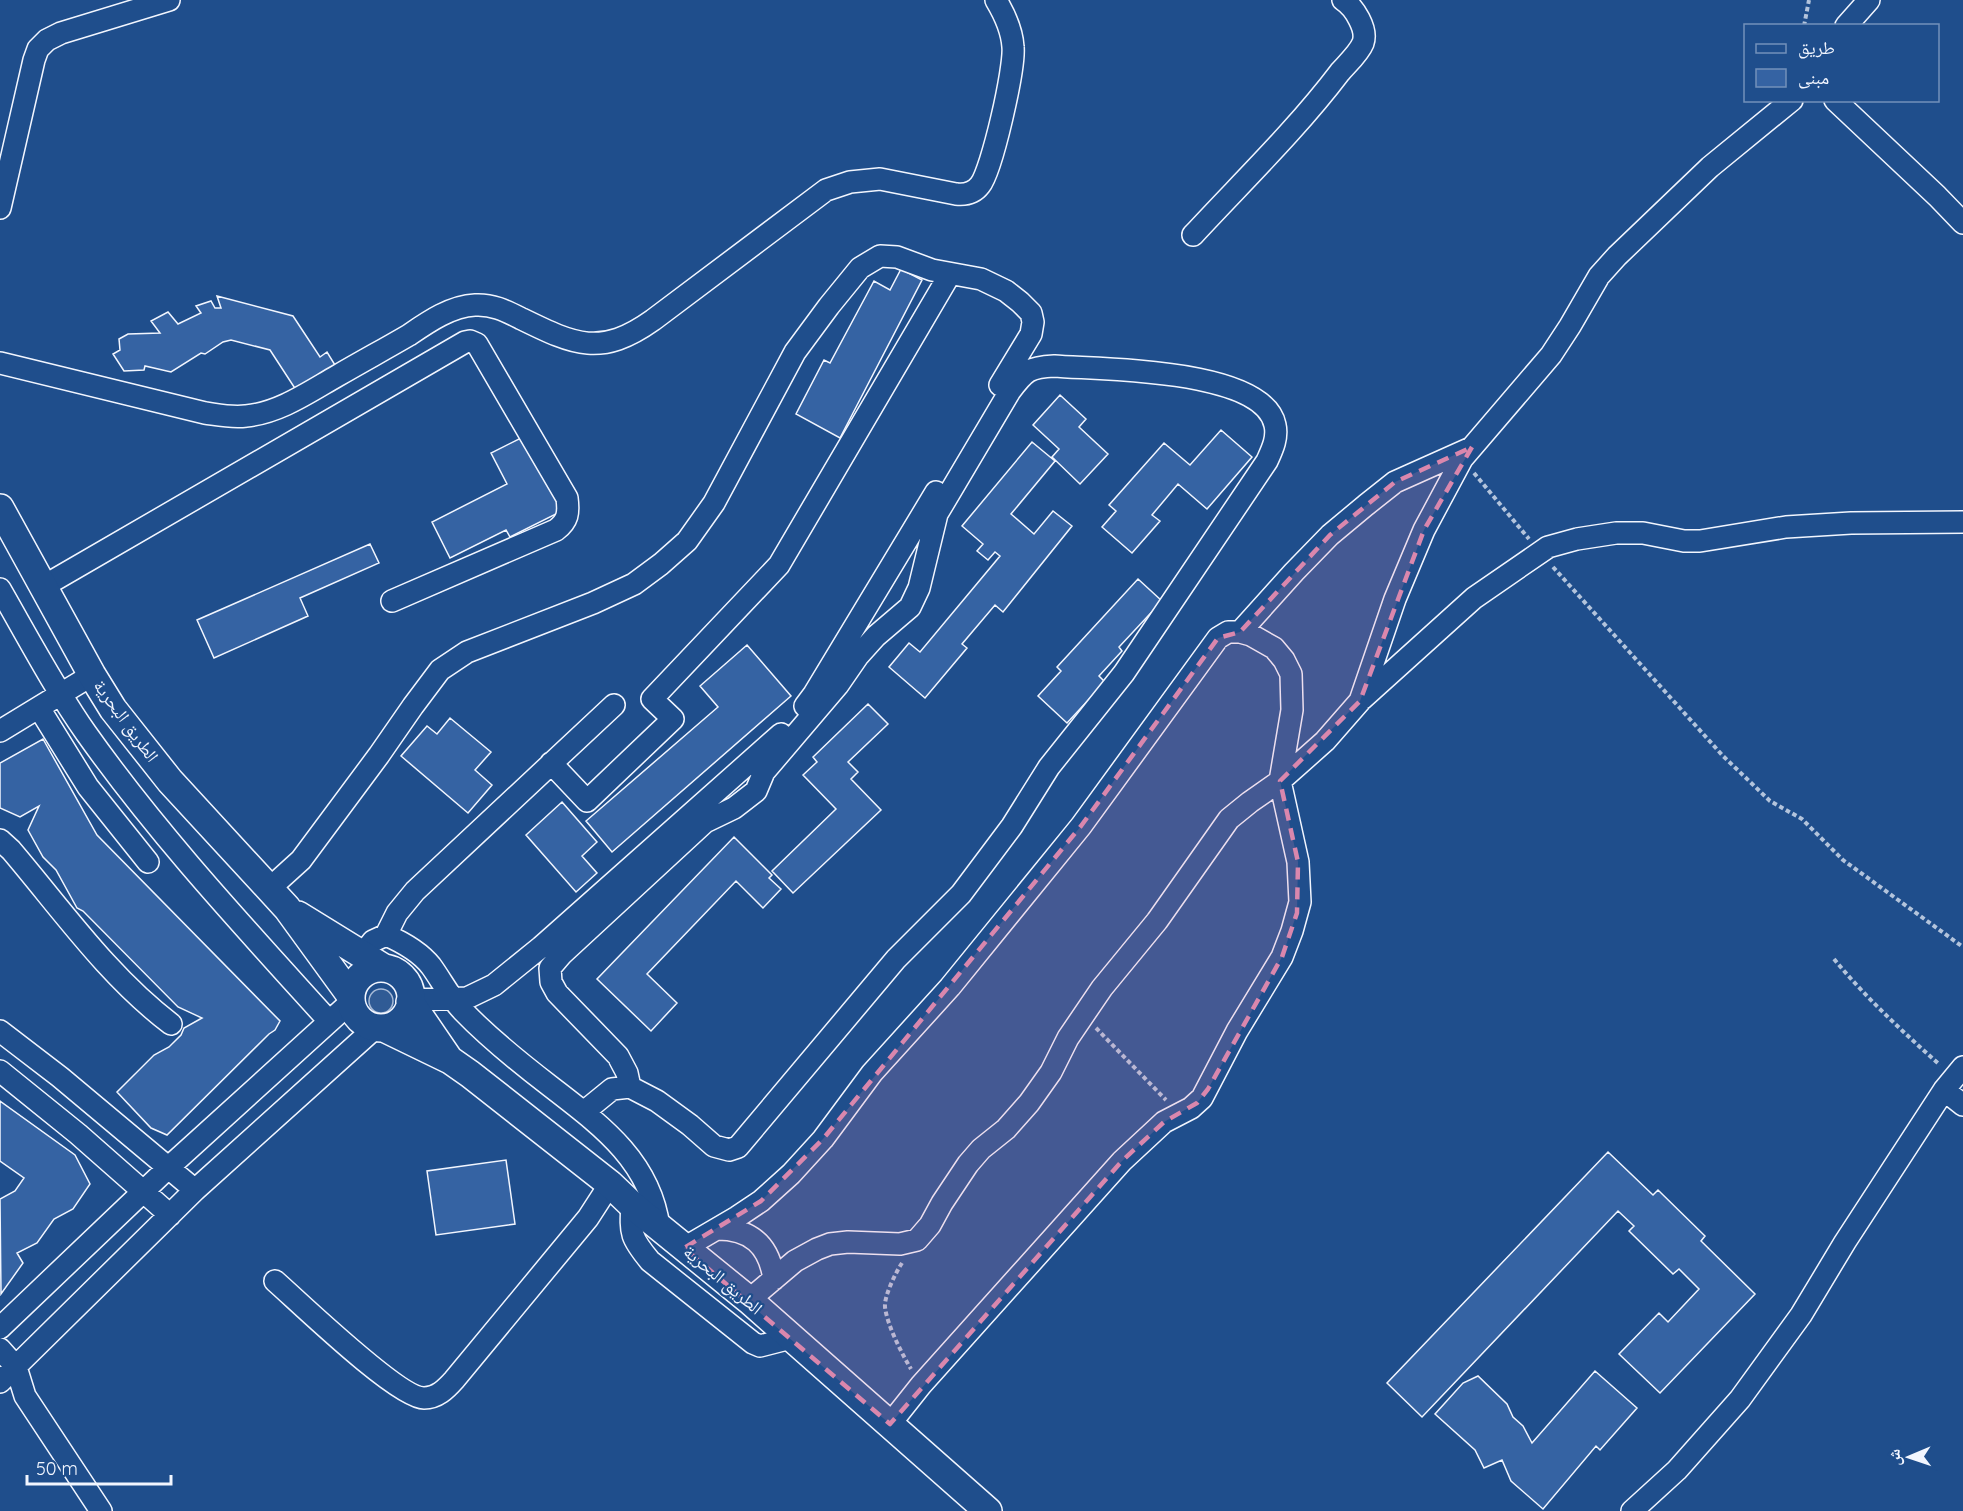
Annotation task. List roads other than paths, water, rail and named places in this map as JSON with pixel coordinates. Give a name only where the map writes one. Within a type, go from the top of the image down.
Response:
[{"type":"main road","name":"الطريق البحرية","points":[[0,508],[113,709],[170,781],[278,898]]},
{"type":"main road","points":[[278,898],[373,962],[398,973],[410,990],[411,1001],[403,1019],[394,1025],[380,1028],[364,1023],[357,1016],[351,999],[278,898]]},
{"type":"main road","points":[[351,999],[359,977],[368,971],[373,962]]},
{"type":"main road","name":"الطريق البحرية","points":[[411,1001],[450,1060]]},
{"type":"main road","name":"الطريق البحرية","points":[[380,1028],[450,1060],[610,1184],[632,1205],[749,1300],[988,1511]]},
{"type":"street","points":[[0,208],[38,49],[47,40],[61,33],[169,0]]},
{"type":"street","points":[[0,363],[230,417],[262,414],[293,401],[426,323],[460,306],[489,305],[554,334],[584,344],[597,344],[625,336],[653,320],[825,190],[849,182],[880,179],[956,194],[968,194],[974,191],[981,184],[993,153],[1013,64],[1014,47],[1010,29],[996,0]]},
{"type":"street","points":[[1192,235],[1328,88],[1363,44],[1364,31],[1361,24],[1348,3],[1343,0]]},
{"type":"street","points":[[1848,24],[1869,0]]},
{"type":"street","points":[[1360,700],[1395,599],[1424,530],[1467,453],[1551,355],[1599,276],[1617,256],[1710,167],[1790,102]]},
{"type":"street","points":[[1837,102],[1963,223]]},
{"type":"street","points":[[278,898],[301,860],[440,670],[467,652],[593,603],[634,584],[687,541],[714,503],[795,352],[861,268],[880,255],[897,257],[932,270],[981,279],[1006,291],[1020,302],[1031,314],[1031,334],[814,694],[784,732],[542,948],[494,985],[467,998],[411,1001]]},
{"type":"street","points":[[551,764],[587,801],[673,719],[652,699],[779,565],[951,274]]},
{"type":"street","points":[[44,586],[345,410],[470,341],[477,344],[567,498],[569,511],[566,523],[556,530],[392,601]]},
{"type":"street","points":[[585,1111],[612,1089],[630,1087],[657,1101],[714,1146],[729,1150],[742,1143],[896,959],[961,894],[1012,826],[1050,767],[1137,653],[1267,461],[1275,442],[1275,425],[1268,412],[1256,400],[1216,382],[1164,375],[1054,366],[1037,367],[1022,375],[1010,391],[938,514],[919,588],[910,607],[876,636],[858,656],[838,685],[764,772],[756,790],[734,808],[705,822],[562,954],[550,968],[551,982],[557,993],[618,1056],[627,1073],[630,1087]]},
{"type":"street","points":[[1240,632],[1330,535],[1395,482],[1467,453]]},
{"type":"street","points":[[749,1300],[795,1261],[830,1244],[848,1242],[900,1244],[917,1239],[930,1225],[968,1164],[981,1149],[1006,1129],[1029,1103],[1051,1072],[1068,1038],[1102,988],[1157,921],[1229,819],[1280,781],[1325,741],[1360,700],[1474,598],[1539,552],[1570,540],[1616,533],[1643,533],[1684,541],[1785,527],[1851,523],[1963,522]]},
{"type":"street","points":[[0,589],[100,753],[180,854],[329,1021]]},
{"type":"street","points":[[684,1248],[737,1217],[776,1188],[823,1139],[872,1073],[950,987],[1081,826],[1218,638],[1228,632],[1240,632],[1251,635],[1274,648],[1284,660],[1291,674],[1292,710],[1280,781],[1294,834],[1300,874],[1300,902],[1282,957],[1237,1031],[1208,1089],[1197,1103],[1164,1122],[1122,1161],[921,1385],[890,1424]]},
{"type":"street","points":[[0,731],[92,675]]},
{"type":"street","points":[[373,962],[373,941],[386,935],[397,913],[415,891],[614,705]]},
{"type":"street","points":[[39,708],[88,787],[148,862]]},
{"type":"street","points":[[0,840],[116,974],[151,1009],[171,1024]]},
{"type":"street","points":[[386,935],[401,941],[430,965],[452,998],[469,1017],[602,1127],[630,1157],[644,1178],[657,1211],[659,1227]]},
{"type":"street","points":[[0,1328],[169,1167],[351,999]]},
{"type":"street","points":[[0,1382],[195,1191],[380,1028]]},
{"type":"street","points":[[0,1031],[60,1077],[195,1191]]},
{"type":"street","points":[[0,1071],[78,1134],[170,1215]]},
{"type":"street","points":[[1954,1078],[1963,1105]]},
{"type":"street","points":[[1632,1511],[1677,1470],[1740,1399],[1801,1315],[1845,1242],[1954,1078]]},
{"type":"street","points":[[275,1281],[334,1335],[394,1385],[415,1397],[432,1397],[447,1389],[588,1218],[610,1184]]},
{"type":"street","points":[[632,1205],[631,1230],[637,1245],[650,1261],[753,1343],[760,1346],[791,1338]]},
{"type":"street","points":[[717,1229],[734,1229],[749,1235],[762,1247],[772,1264],[774,1279]]},
{"type":"street","points":[[0,1349],[16,1367],[25,1396],[101,1511]]},
{"type":"street","points":[[0,1389],[25,1396]]}]
